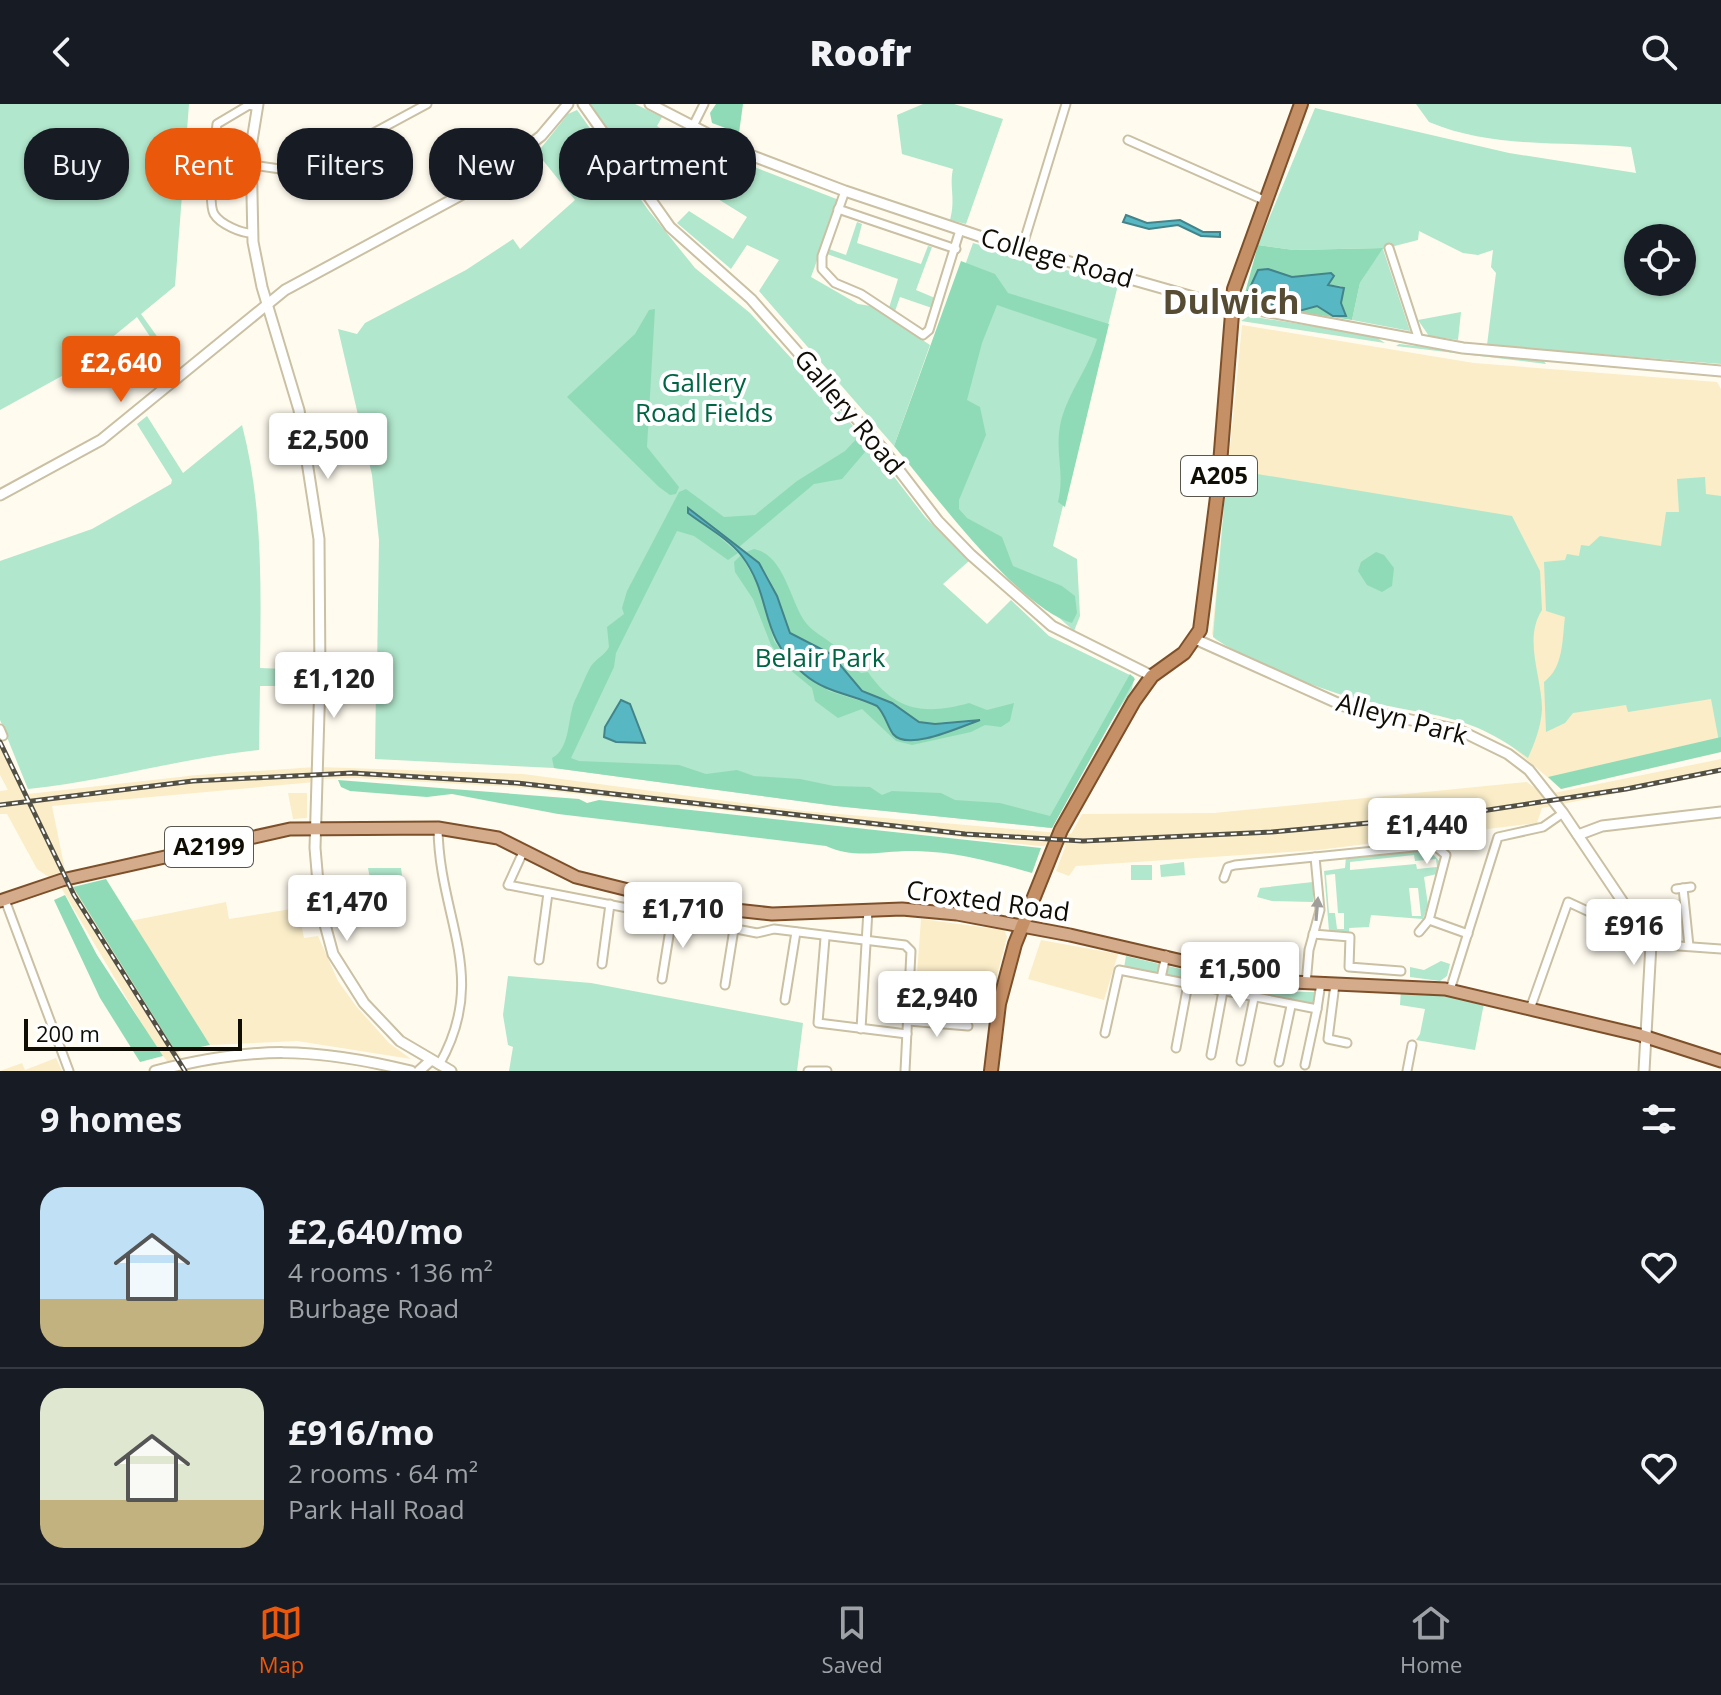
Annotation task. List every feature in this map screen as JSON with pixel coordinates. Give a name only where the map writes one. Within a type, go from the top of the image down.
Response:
[{"type":"highway","name":"A205","points":[[1195,639],[1205,610],[1232,307],[1240,265],[1301,104]]},
{"type":"highway","points":[[991,1071],[999,1004],[1021,926],[1066,821],[1131,705],[1152,676],[1184,653],[1195,639]]},
{"type":"main road","name":"Croxted Road","points":[[2,900],[62,880],[281,830],[315,827],[438,828],[498,838],[576,877],[689,905],[772,914],[935,911],[1166,955],[1257,979],[1450,990],[1646,1037]]},
{"type":"main road","name":"A2199","points":[[1646,1037],[1721,1061]]},
{"type":"street","points":[[261,166],[301,172],[427,104]]},
{"type":"street","name":"Gallery Road","points":[[583,104],[670,227],[751,299],[882,448],[938,521],[971,555],[1052,626],[1152,676]]},
{"type":"street","name":"College Road","points":[[650,104],[751,155],[845,191],[960,230],[1232,307],[1492,351],[1721,371]]},
{"type":"street","points":[[693,126],[704,104]]},
{"type":"street","points":[[1022,248],[1066,104]]},
{"type":"street","points":[[253,233],[244,234],[217,218],[212,206],[217,124],[249,105],[258,105],[256,128]]},
{"type":"street","points":[[0,495],[101,440],[247,321],[265,301],[472,189],[541,136],[565,105]]},
{"type":"street","points":[[1128,140],[1266,201]]},
{"type":"street","points":[[845,191],[821,259],[823,271],[839,286],[863,296],[921,334],[929,332],[960,230]]},
{"type":"street","points":[[253,200],[253,233],[261,277],[267,284],[265,301],[299,410],[319,539],[320,679],[315,827],[320,906],[343,973],[388,1031],[435,1066],[451,1071]]},
{"type":"street","points":[[838,209],[956,249]]},
{"type":"street","points":[[1389,248],[1419,340]]},
{"type":"street","name":"Alleyn Park","points":[[1195,639],[1344,706],[1442,725],[1482,740],[1521,762],[1563,813],[1651,944]]},
{"type":"street","points":[[1578,835],[1602,826],[1721,812]]},
{"type":"street","points":[[1450,990],[1498,837],[1543,827],[1563,813]]},
{"type":"street","points":[[419,1071],[435,1066],[459,1022],[464,981],[440,869],[438,828]]},
{"type":"street","points":[[1224,878],[1228,867],[1235,865],[1434,845],[1442,848],[1446,855],[1429,920],[1419,932]]},
{"type":"street","points":[[524,850],[504,884],[757,933],[774,929],[908,947],[911,951],[905,1071]]},
{"type":"street","points":[[1306,984],[1313,934],[1320,910],[1315,857]]},
{"type":"street","points":[[1683,888],[1689,946]]},
{"type":"street","points":[[539,960],[548,893]]},
{"type":"street","points":[[2,900],[69,1071]]},
{"type":"street","points":[[1530,1009],[1568,902],[1626,929],[1640,926]]},
{"type":"street","points":[[602,964],[610,904]]},
{"type":"street","points":[[861,1029],[868,910]]},
{"type":"street","points":[[662,979],[672,917]]},
{"type":"street","points":[[1429,920],[1468,934]]},
{"type":"street","points":[[725,985],[734,929]]},
{"type":"street","points":[[785,1000],[796,932]]},
{"type":"street","points":[[1313,934],[1350,937],[1349,967],[1401,971]]},
{"type":"street","points":[[825,938],[818,1023],[907,1034]]},
{"type":"street","points":[[1644,1071],[1651,944],[1721,949]]},
{"type":"street","points":[[1161,978],[1166,955]]},
{"type":"street","points":[[1105,1033],[1119,970],[1317,1009]]},
{"type":"street","points":[[1305,1065],[1321,983]]},
{"type":"street","points":[[1176,1048],[1188,984]]},
{"type":"street","points":[[1335,984],[1328,1039],[1347,1043]]},
{"type":"street","points":[[1211,1055],[1223,991]]},
{"type":"street","points":[[1241,1061],[1254,998]]},
{"type":"street","points":[[1279,1062],[1291,1006]]},
{"type":"street","points":[[908,1021],[968,1026]]},
{"type":"street","points":[[1407,1071],[1412,1045]]},
{"type":"street","points":[[155,1071],[258,1051],[323,1054],[378,1068],[411,1071]]},
{"type":"street","points":[[808,1071],[827,1071]]},
{"type":"shaded area","points":[[1242,325],[1474,363],[1717,382],[1721,389],[1721,752],[1561,789],[1510,745],[1469,722],[1338,694],[1216,640],[1212,634]]},
{"type":"shaded area","points":[[0,738],[28,794],[197,775],[316,767],[315,782],[52,806],[66,875],[190,1071],[175,1071],[155,1046],[59,884],[37,869],[7,814],[0,814],[0,791],[8,790],[0,775]]},
{"type":"shaded area","points":[[1721,759],[1721,773],[1542,808],[1537,823],[1318,850],[1076,866],[1069,876],[1056,871],[1066,845],[1039,846],[516,787],[356,778],[318,779],[319,767],[523,774],[804,811],[1071,834],[1082,814],[1214,813],[1527,782],[1544,795]]},
{"type":"shaded area","points":[[288,793],[307,793],[307,818],[293,819]]},
{"type":"shaded area","points":[[226,902],[229,919],[298,908],[304,938],[318,936],[338,981],[356,1006],[389,1043],[411,1059],[297,1041],[210,1045],[130,921]]},
{"type":"shaded area","points":[[921,919],[1004,930],[1007,937],[985,1021],[914,1015]]},
{"type":"shaded area","points":[[1041,940],[1118,954],[1104,1000],[1028,979]]},
{"type":"shaded area","points":[[56,1058],[62,1071],[0,1071],[22,1063],[25,1070]]},
{"type":"green space","points":[[0,104],[189,104],[187,128],[145,128],[145,200],[182,200],[175,286],[141,314],[179,367],[173,371],[137,317],[71,371],[0,410]]},
{"type":"green space","points":[[589,104],[635,104],[662,117],[657,126],[660,128],[606,128]]},
{"type":"green space","points":[[716,104],[743,104],[740,128],[726,128],[712,123],[710,113]]},
{"type":"green space","points":[[923,104],[954,104],[1003,119],[966,224],[950,220],[953,169],[902,154],[897,115]]},
{"type":"green space","points":[[1416,104],[1721,104],[1721,364],[1487,345],[1496,273],[1491,267],[1493,250],[1478,255],[1463,253],[1419,231],[1418,240],[1383,249],[1410,331],[1352,320],[1360,283],[1382,248],[1294,250],[1258,245],[1315,108],[1509,153],[1636,173],[1631,147],[1503,140],[1453,131],[1429,122]]},
{"type":"green space","points":[[577,110],[590,128],[559,128],[559,180],[543,160],[543,145],[568,114]]},
{"type":"green space","points":[[756,168],[839,200],[811,277],[858,304],[871,306],[930,345],[894,446],[759,291],[779,260],[747,245],[731,269],[677,223],[689,211],[733,239],[747,217],[720,200],[756,200]]},
{"type":"green space","points":[[575,200],[641,200],[695,268],[750,313],[865,439],[925,517],[969,561],[943,584],[987,624],[1011,600],[1049,636],[1134,677],[1132,689],[1104,732],[1052,828],[836,806],[554,768],[375,759],[376,688],[326,686],[326,669],[377,670],[379,540],[372,475],[338,329],[357,334],[365,323],[466,270],[513,239],[520,249]]},
{"type":"green space","points":[[857,222],[862,224],[857,243],[921,264],[928,246],[932,247],[916,290],[935,298],[932,308],[900,297],[894,314],[888,311],[898,279],[827,254],[829,249],[846,255]]},
{"type":"green space","points":[[973,243],[1118,285],[1053,546],[1077,559],[1080,616],[1074,631],[997,563],[899,450]]},
{"type":"green space","points":[[1258,245],[1294,250],[1383,248],[1360,283],[1352,320],[1251,305],[1245,293]],"holes":[[[1334,276],[1328,285],[1341,286],[1344,290],[1341,303],[1346,314],[1340,317],[1317,306],[1294,307],[1255,302],[1249,294],[1252,284],[1292,277]]]},
{"type":"green space","points":[[961,261],[995,274],[1008,293],[1109,324],[1065,507],[1058,502],[1061,482],[1060,426],[1097,339],[997,305],[982,343],[967,400],[980,407],[986,435],[959,500],[959,509],[967,518],[1002,537],[1013,566],[1062,586],[1075,596],[1077,613],[1072,623],[1050,613],[1002,572],[894,446]]},
{"type":"green space","points":[[655,309],[647,447],[679,487],[676,494],[670,495],[567,397],[635,334],[649,310]]},
{"type":"green space","points":[[1461,312],[1458,340],[1429,336],[1418,320]]},
{"type":"green space","points":[[1249,316],[1374,336],[1385,343],[1241,321]]},
{"type":"green space","points":[[1396,346],[1543,360],[1546,364]]},
{"type":"green space","points":[[147,416],[183,473],[242,425],[257,516],[260,668],[310,670],[309,686],[260,686],[259,750],[28,789],[0,720],[0,561],[92,529],[171,484],[172,480],[137,424]]},
{"type":"green space","points":[[861,434],[871,445],[842,479],[814,484],[739,547],[687,509],[738,553],[728,560],[694,536],[677,531],[616,653],[614,667],[571,758],[579,761],[679,765],[706,774],[737,770],[754,776],[800,779],[834,786],[870,787],[882,795],[892,791],[941,793],[955,800],[1000,803],[1050,816],[1130,674],[1135,679],[1052,828],[836,806],[554,768],[552,758],[566,740],[575,700],[591,666],[609,647],[607,627],[624,614],[622,608],[627,591],[679,492],[686,489],[724,517],[755,515],[797,481],[845,451]]},
{"type":"green space","points":[[1227,469],[1512,516],[1540,571],[1542,610],[1534,633],[1534,646],[1542,709],[1528,758],[1467,724],[1327,690],[1284,674],[1213,637]]},
{"type":"green space","points":[[1705,477],[1706,494],[1721,496],[1721,752],[1711,699],[1628,712],[1626,705],[1573,713],[1565,723],[1546,732],[1544,682],[1559,661],[1565,617],[1546,611],[1544,562],[1565,560],[1567,554],[1579,556],[1581,545],[1589,546],[1600,536],[1661,546],[1666,512],[1679,512],[1677,479]]},
{"type":"green space","points":[[754,549],[773,560],[809,627],[835,646],[857,670],[868,672],[900,703],[939,709],[969,703],[987,710],[1014,703],[1010,721],[1001,727],[985,725],[971,732],[912,745],[896,741],[862,709],[838,718],[815,701],[812,688],[789,669],[771,645],[753,599],[735,572],[734,562],[741,555],[760,589],[774,641],[790,662],[829,691],[877,706],[892,732],[906,740],[939,735],[980,719],[924,724],[905,716],[892,703],[862,691],[831,654],[790,633],[769,578],[746,552]]},
{"type":"green space","points":[[1376,552],[1384,555],[1394,568],[1392,586],[1382,592],[1367,585],[1358,571],[1361,562]]},
{"type":"green space","points":[[1721,737],[1721,752],[1561,789],[1548,777]]},
{"type":"green space","points":[[338,780],[579,799],[587,803],[599,800],[1041,848],[1032,873],[946,853],[848,853],[826,846],[558,814],[452,794],[427,797],[350,791],[341,787]]},
{"type":"green space","points":[[1429,850],[1440,862],[1437,874],[1424,877],[1428,905],[1423,919],[1371,915],[1369,927],[1349,928],[1349,932],[1329,931],[1324,871],[1345,868],[1346,857]],"holes":[[[1414,855],[1415,861],[1436,859],[1437,867],[1417,869],[1416,864],[1350,870],[1350,862]],[[1335,874],[1338,913],[1344,913],[1344,929],[1337,929],[1335,913],[1329,913],[1326,875]],[[1409,888],[1418,888],[1421,916],[1412,916]]]},
{"type":"green space","points":[[1184,862],[1185,875],[1161,877],[1160,865]]},
{"type":"green space","points":[[1131,865],[1152,865],[1152,880],[1131,880]]},
{"type":"green space","points":[[368,868],[401,868],[406,903],[375,906]]},
{"type":"green space","points":[[106,879],[210,1045],[176,1052],[73,887]]},
{"type":"green space","points":[[1313,882],[1313,902],[1272,901],[1257,897],[1260,888]]},
{"type":"green space","points":[[65,895],[97,955],[163,1056],[140,1062],[100,998],[54,900]]},
{"type":"green space","points":[[1126,956],[1278,992],[1317,992],[1314,1004],[1291,1002],[1124,968]]},
{"type":"green space","points":[[1441,961],[1450,964],[1447,976],[1440,981],[1410,977],[1410,967],[1424,970]]},
{"type":"green space","points":[[508,976],[591,983],[803,1023],[797,1071],[509,1071],[513,1047],[508,1045],[503,1015]]},
{"type":"green space","points":[[1401,988],[1485,998],[1475,1050],[1416,1040],[1425,1009],[1400,1005]]},
{"type":"water","points":[[1126,215],[1147,223],[1180,220],[1203,232],[1220,232],[1220,237],[1201,236],[1178,225],[1149,229],[1123,222]]},
{"type":"water","points":[[1268,269],[1292,277],[1331,273],[1334,276],[1328,285],[1344,288],[1341,303],[1346,316],[1333,316],[1317,306],[1299,311],[1287,303],[1255,302],[1248,292],[1258,270]]},
{"type":"water","points":[[688,508],[759,563],[777,596],[790,633],[831,654],[862,691],[892,703],[919,722],[935,724],[980,720],[935,736],[900,739],[893,734],[877,706],[812,680],[779,645],[759,587],[742,556],[724,538],[688,513]]},
{"type":"water","points":[[621,700],[630,704],[645,743],[616,742],[604,737],[605,727]]},
{"type":"railway","points":[[0,742],[74,895],[185,1071]]},
{"type":"railway","points":[[0,805],[193,781],[352,773],[517,783],[965,834],[1083,841],[1272,832],[1455,815],[1626,789],[1721,770]]},
{"type":"district","name":"Dulwich","points":[[1231,302]]},
{"type":"park label","name":"Gallery Road Fields","points":[[704,398]]},
{"type":"park label","name":"Belair Park","points":[[820,658]]}]
